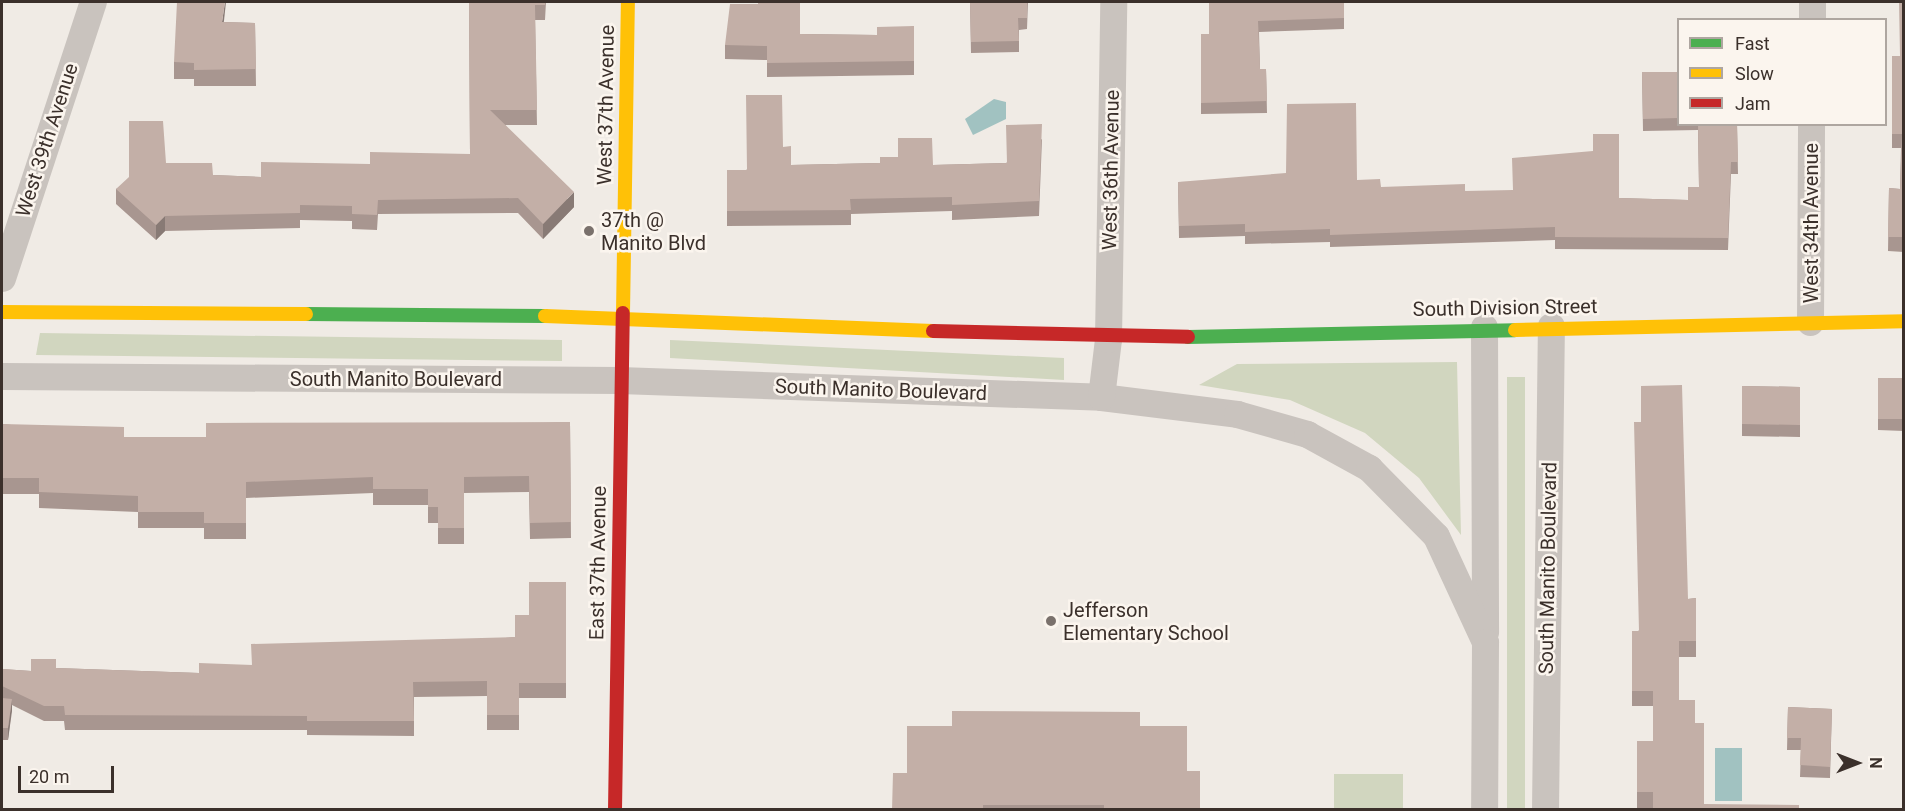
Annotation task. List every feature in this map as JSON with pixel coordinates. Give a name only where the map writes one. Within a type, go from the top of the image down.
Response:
[{"type":"street","name":"West 39th Avenue","points":[[2,278],[93,2]]},
{"type":"street","name":"West 37th Avenue","points":[[621,317],[628,2]]},
{"type":"street","name":"West 36th Avenue","points":[[1101,398],[1108,339],[1113,2]]},
{"type":"street","points":[[1812,2],[1812,18]]},
{"type":"street","name":"West 34th Avenue","points":[[1810,322],[1811,126]]},
{"type":"street","points":[[2,312],[621,317],[1108,339]]},
{"type":"street","name":"East 37th Avenue","points":[[615,810],[621,317]]},
{"type":"street","name":"South Division Street","points":[[1108,339],[1484,327],[1904,321]]},
{"type":"street","name":"South Manito Boulevard","points":[[1545,810],[1551,326]]},
{"type":"street","points":[[1484,327],[1485,642]]},
{"type":"street","name":"South Manito Boulevard","points":[[2,376],[619,380],[1101,398],[1237,414],[1307,434],[1369,468],[1436,536],[1485,642],[1484,810]]},
{"type":"green space","points":[[40,333],[562,340],[562,361],[36,355]]},
{"type":"green space","points":[[670,340],[1064,358],[1064,380],[670,358]]},
{"type":"green space","points":[[1457,362],[1461,535],[1419,478],[1365,433],[1290,400],[1199,385],[1237,364]]},
{"type":"green space","points":[[1507,377],[1525,377],[1525,810],[1507,809]]},
{"type":"green space","points":[[1334,774],[1403,774],[1403,809],[1334,809]]},
{"type":"water","points":[[994,99],[1006,102],[1006,119],[973,135],[965,119]]},
{"type":"water","points":[[1715,748],[1742,748],[1742,801],[1715,801]]},
{"type":"building","points":[[177,2],[225,2],[222,22],[255,23],[256,69],[194,70],[194,63],[174,62]]},
{"type":"building","points":[[469,2],[545,2],[545,5],[535,5],[537,110],[490,110],[574,192],[543,224],[518,198],[378,200],[377,215],[352,214],[352,206],[300,205],[300,213],[165,216],[156,225],[116,189],[129,177],[129,121],[163,121],[166,163],[212,163],[213,175],[261,177],[261,162],[370,164],[370,152],[470,154]]},
{"type":"building","points":[[758,2],[800,2],[800,34],[877,35],[877,27],[914,26],[914,61],[767,63],[767,46],[725,45],[730,4],[758,4]]},
{"type":"building","points":[[970,2],[1027,2],[1027,18],[1018,18],[1019,41],[971,42]]},
{"type":"building","points":[[1209,2],[1344,2],[1344,18],[1258,21],[1260,69],[1266,69],[1267,101],[1201,103],[1201,34],[1209,34]]},
{"type":"building","points":[[1899,2],[1904,2],[1904,237],[1888,237],[1889,188],[1900,189],[1902,134],[1892,134],[1892,56],[1900,56]]},
{"type":"building","points":[[1642,72],[1677,72],[1677,118],[1643,119]]},
{"type":"building","points":[[746,95],[782,95],[783,147],[791,146],[791,165],[880,163],[880,157],[898,157],[898,138],[932,138],[933,165],[1007,163],[1006,125],[1042,124],[1039,201],[952,205],[952,197],[850,199],[851,210],[727,211],[727,170],[747,170]]},
{"type":"building","points":[[1356,103],[1357,180],[1380,179],[1381,187],[1465,184],[1465,191],[1513,190],[1512,158],[1593,151],[1593,134],[1619,134],[1619,198],[1688,200],[1688,187],[1699,187],[1698,126],[1737,126],[1738,162],[1731,162],[1728,238],[1555,237],[1555,227],[1330,235],[1330,229],[1245,232],[1245,224],[1179,226],[1178,182],[1286,173],[1287,104]]},
{"type":"building","points":[[1878,378],[1904,378],[1904,419],[1878,419]]},
{"type":"building","points":[[1682,385],[1688,599],[1696,598],[1696,641],[1679,641],[1679,700],[1695,700],[1695,723],[1704,723],[1704,804],[1799,805],[1799,810],[1653,810],[1653,792],[1637,792],[1637,741],[1653,741],[1653,691],[1632,691],[1632,631],[1639,631],[1634,422],[1641,422],[1641,386]]},
{"type":"building","points":[[1742,386],[1800,387],[1800,425],[1742,424]]},
{"type":"building","points":[[570,422],[571,522],[530,523],[529,476],[464,477],[464,528],[438,528],[438,507],[428,507],[428,489],[373,489],[373,477],[246,482],[246,523],[204,523],[204,512],[138,512],[138,496],[39,492],[39,478],[2,478],[2,424],[124,427],[124,437],[206,437],[206,423]]},
{"type":"building","points":[[529,582],[566,582],[566,683],[519,683],[519,715],[487,715],[487,681],[413,682],[414,721],[307,721],[307,716],[65,715],[64,706],[44,706],[2,686],[2,669],[31,671],[31,659],[56,659],[56,668],[199,673],[199,663],[252,665],[251,644],[515,637],[515,615],[529,615]]},
{"type":"building","points":[[2,698],[12,699],[8,728],[2,728]]},
{"type":"building","points":[[1788,707],[1832,709],[1830,767],[1800,765],[1801,738],[1787,738]]},
{"type":"building","points":[[952,711],[1140,712],[1140,726],[1187,726],[1187,771],[1200,771],[1200,810],[1104,810],[1104,805],[983,805],[983,810],[892,810],[893,773],[907,773],[907,726],[952,726]]},
{"type":"traffic: fast","points":[[306,314],[545,316]]},
{"type":"traffic: fast","points":[[1188,337],[1515,330]]},
{"type":"traffic: slow","points":[[623,313],[628,2]]},
{"type":"traffic: slow","points":[[2,312],[306,314]]},
{"type":"traffic: slow","points":[[545,316],[933,331]]},
{"type":"traffic: slow","points":[[1515,330],[1904,321]]},
{"type":"traffic: jam","points":[[615,810],[623,313]]},
{"type":"traffic: jam","points":[[933,331],[1188,337]]},
{"type":"place","name":"37th @ Manito Blvd","points":[[589,231]]},
{"type":"place","name":"Jefferson Elementary School","points":[[1051,621]]}]
